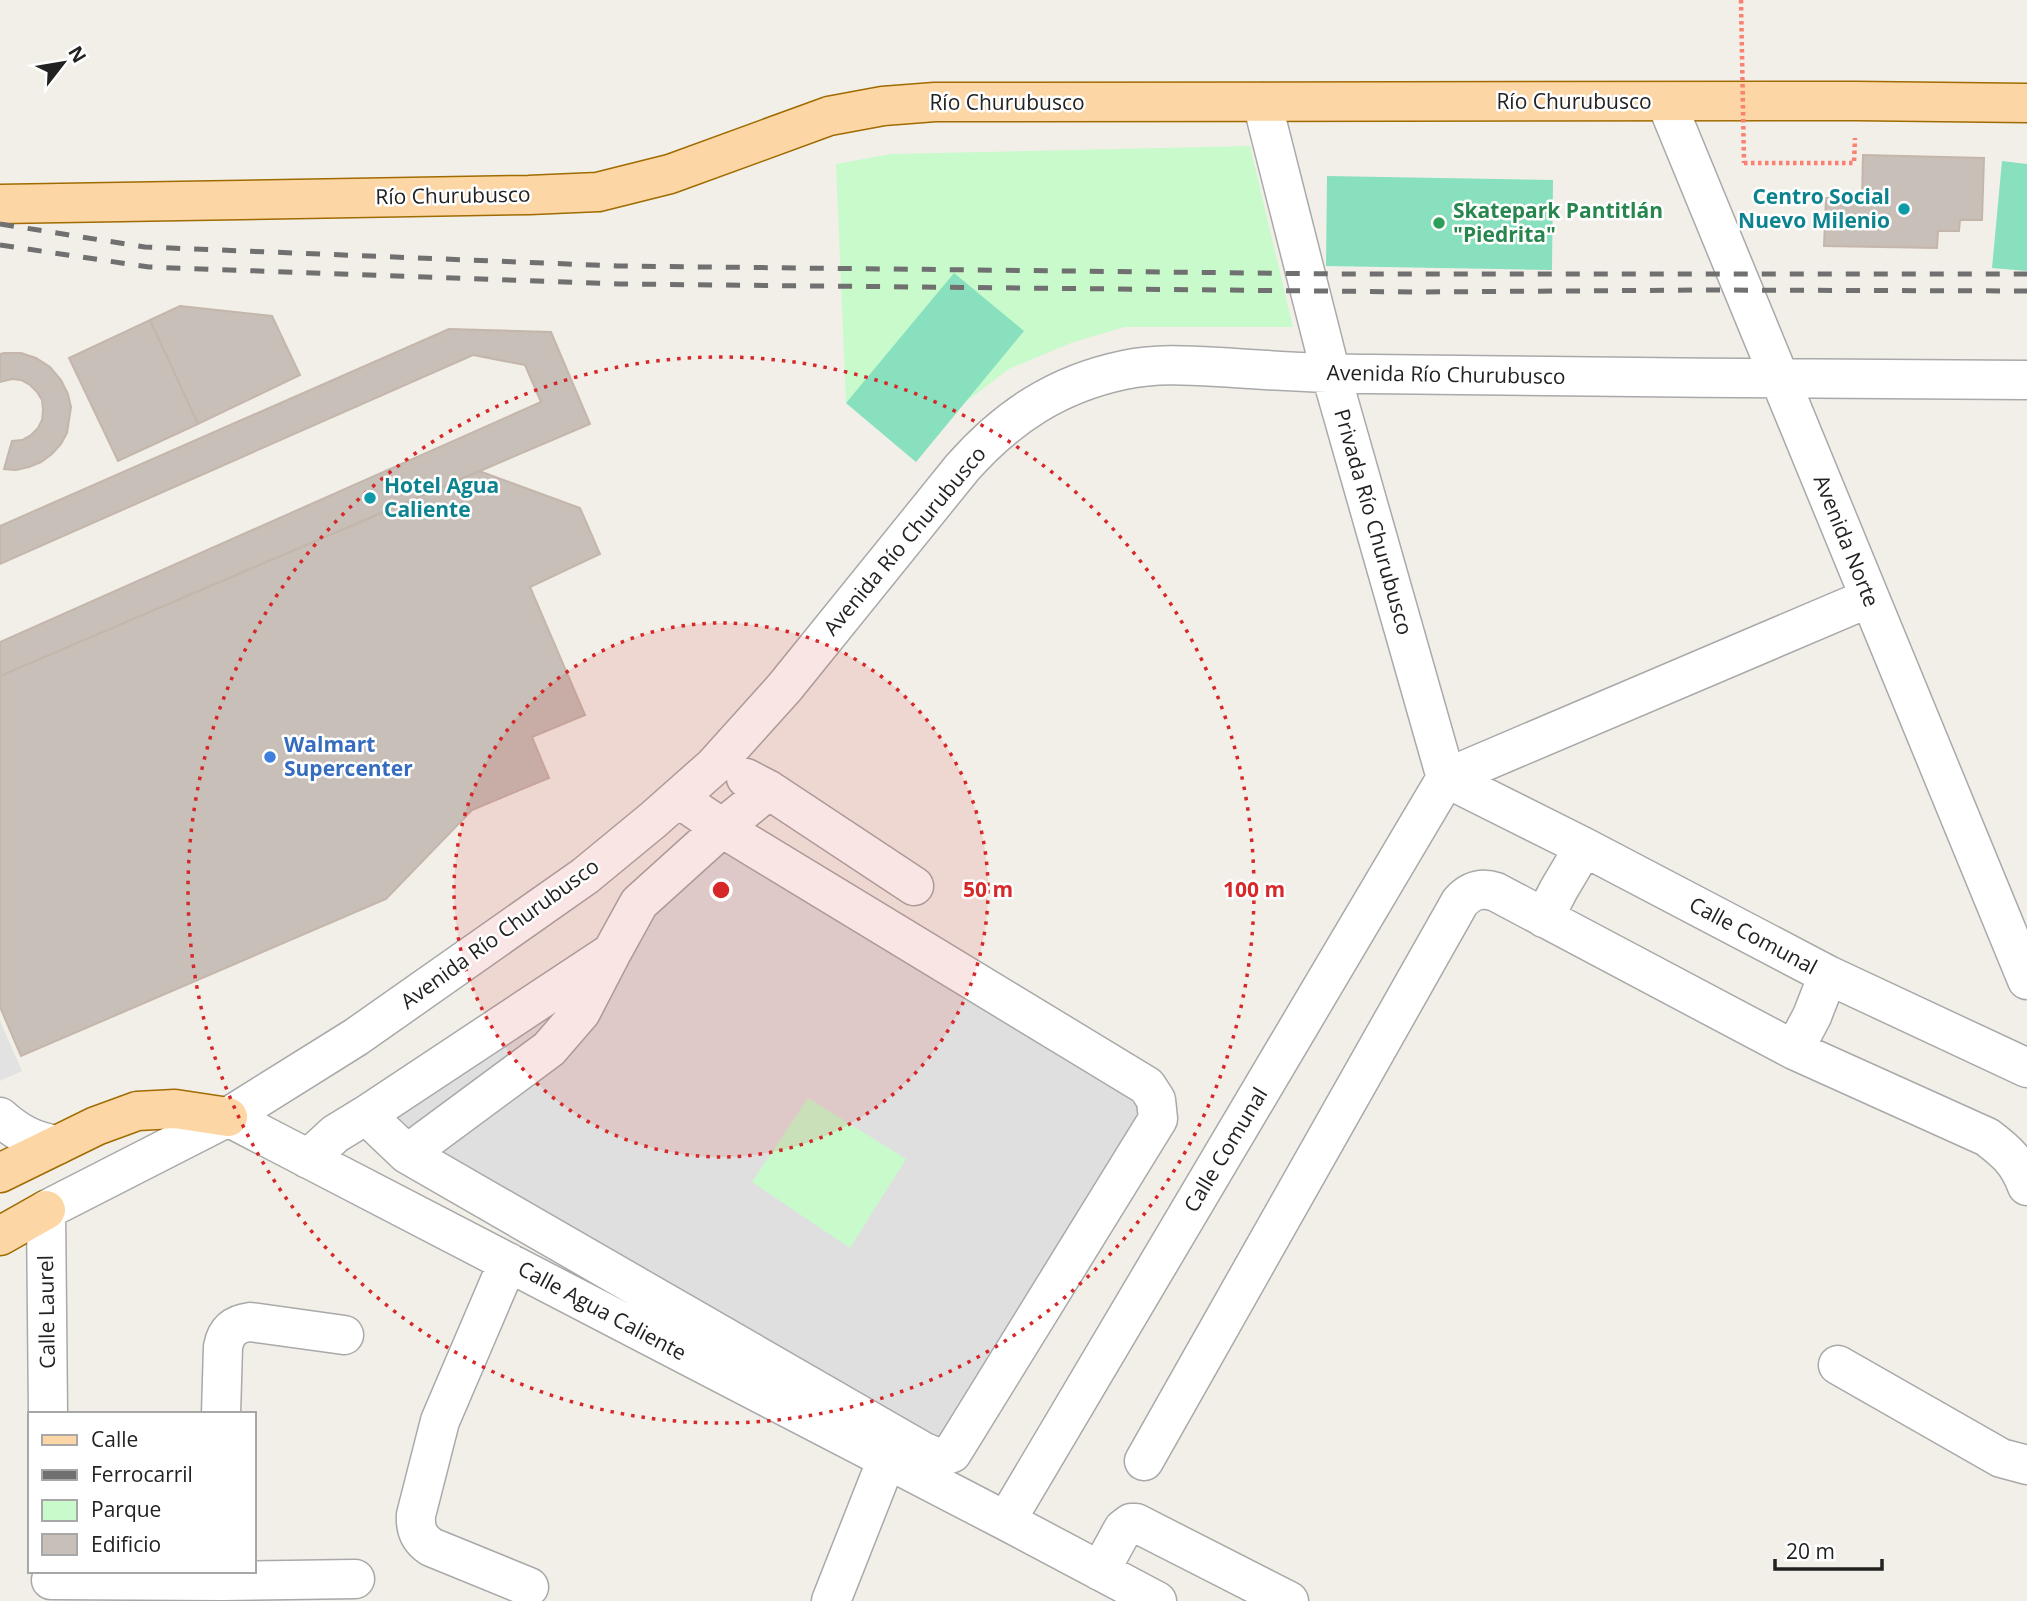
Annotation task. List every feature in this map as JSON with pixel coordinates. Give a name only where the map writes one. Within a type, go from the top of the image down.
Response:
[{"type":"main road","name":"Río Churubusco","points":[[0,204],[598,192],[670,174],[829,116],[883,106],[935,103],[2027,103]]},
{"type":"main road","points":[[0,1173],[96,1126],[137,1111],[174,1109],[228,1117]]},
{"type":"main road","points":[[0,1236],[46,1210]]},
{"type":"street","name":"Privada Río Churubusco","points":[[1262,102],[1331,374],[1446,778]]},
{"type":"street","name":"Avenida Norte","points":[[1665,102],[2027,980]]},
{"type":"street","name":"Avenida Río Churubusco","points":[[228,1117],[356,1037],[584,876],[678,798],[714,766],[785,687],[977,451],[1011,420],[1070,386],[1127,369],[1186,365],[1331,374],[2027,380]]},
{"type":"street","points":[[1446,778],[1869,598]]},
{"type":"street","points":[[714,766],[752,780],[769,790],[915,886]]},
{"type":"street","name":"Calle Comunal","points":[[1006,1521],[1446,778],[1828,975],[2027,1068]]},
{"type":"street","points":[[407,1154],[549,1049],[581,1012],[639,903],[722,828],[769,790]]},
{"type":"street","points":[[366,1115],[407,1154],[924,1452],[940,1458],[952,1453],[1157,1119],[1156,1100],[1147,1086],[722,828],[678,798]]},
{"type":"street","points":[[1544,918],[1584,847]]},
{"type":"street","points":[[1144,1461],[1460,902],[1467,894],[1476,890],[1496,892],[1794,1050],[1987,1137],[2007,1152],[2021,1171],[2027,1186]]},
{"type":"street","points":[[308,1159],[335,1134],[612,952]]},
{"type":"street","points":[[1794,1050],[1812,1016],[1828,975]]},
{"type":"street","points":[[0,1117],[14,1130],[36,1141],[57,1146]]},
{"type":"street","points":[[46,1210],[228,1117]]},
{"type":"street","name":"Calle Agua Caliente","points":[[228,1117],[1157,1601]]},
{"type":"street","name":"Calle Laurel","points":[[46,1210],[48,1412]]},
{"type":"street","points":[[508,1262],[440,1421],[416,1515],[416,1525],[418,1534],[431,1547],[529,1587]]},
{"type":"street","points":[[221,1412],[223,1347],[225,1337],[231,1329],[250,1322],[344,1335]]},
{"type":"street","points":[[1838,1365],[2001,1458],[2027,1465]]},
{"type":"street","points":[[831,1601],[887,1459]]},
{"type":"street","points":[[1100,1571],[1123,1529],[1131,1522],[1289,1601]]},
{"type":"street","points":[[51,1584],[223,1576],[355,1579]]},
{"type":"path","points":[[1741,0],[1744,163],[1854,163]]},
{"type":"shaded area","points":[[722,828],[1156,1100],[952,1453],[366,1115],[612,952]]},
{"type":"shaded area","points":[[0,1021],[22,1071],[0,1081]]},
{"type":"green space","points":[[1250,146],[1293,327],[1124,327],[1071,343],[1009,369],[963,404],[916,462],[846,403],[836,164],[891,154]]},
{"type":"green space","points":[[2002,161],[2027,164],[2027,271],[1992,268]]},
{"type":"green space","name":"Skatepark Pantitlán \"Piedrita\"","points":[[1327,176],[1553,180],[1552,270],[1326,266]]},
{"type":"green space","points":[[954,273],[1024,331],[916,462],[846,403]]},
{"type":"green space","points":[[808,1098],[906,1159],[850,1248],[752,1182]]},
{"type":"building","name":"Centro Social Nuevo Milenio","points":[[1863,155],[1984,158],[1982,220],[1960,220],[1959,231],[1938,231],[1937,248],[1824,246],[1826,198],[1862,198]]},
{"type":"building","points":[[180,306],[272,316],[300,375],[198,424],[150,320]]},
{"type":"building","points":[[150,320],[198,424],[118,461],[69,358]]},
{"type":"building","name":"Hotel Agua Caliente","points":[[449,329],[551,332],[590,424],[0,676],[0,642],[541,402],[525,365],[473,355],[0,564],[0,526]]},
{"type":"building","points":[[21,353],[50,367],[61,380],[71,407],[67,433],[61,444],[41,462],[16,470],[4,469],[12,441],[22,440],[38,428],[42,420],[42,400],[30,385],[21,380],[0,382],[0,354]]},
{"type":"building","name":"Walmart Supercenter","points":[[479,471],[580,508],[600,554],[530,587],[585,715],[532,737],[549,778],[472,810],[386,899],[21,1056],[0,1007],[0,676]]},
{"type":"railway","points":[[0,224],[145,247],[618,266],[1340,274],[2027,274]]},
{"type":"railway","points":[[0,245],[149,267],[619,284],[1419,292],[2027,291]]},
{"type":"place","name":"Centro Social Nuevo Milenio","points":[[1904,209]]},
{"type":"place","name":"Skatepark Pantitlán \"Piedrita\"","points":[[1439,223]]},
{"type":"place","name":"Hotel Agua Caliente","points":[[370,498]]},
{"type":"place","name":"Walmart Supercenter","points":[[270,757]]}]
